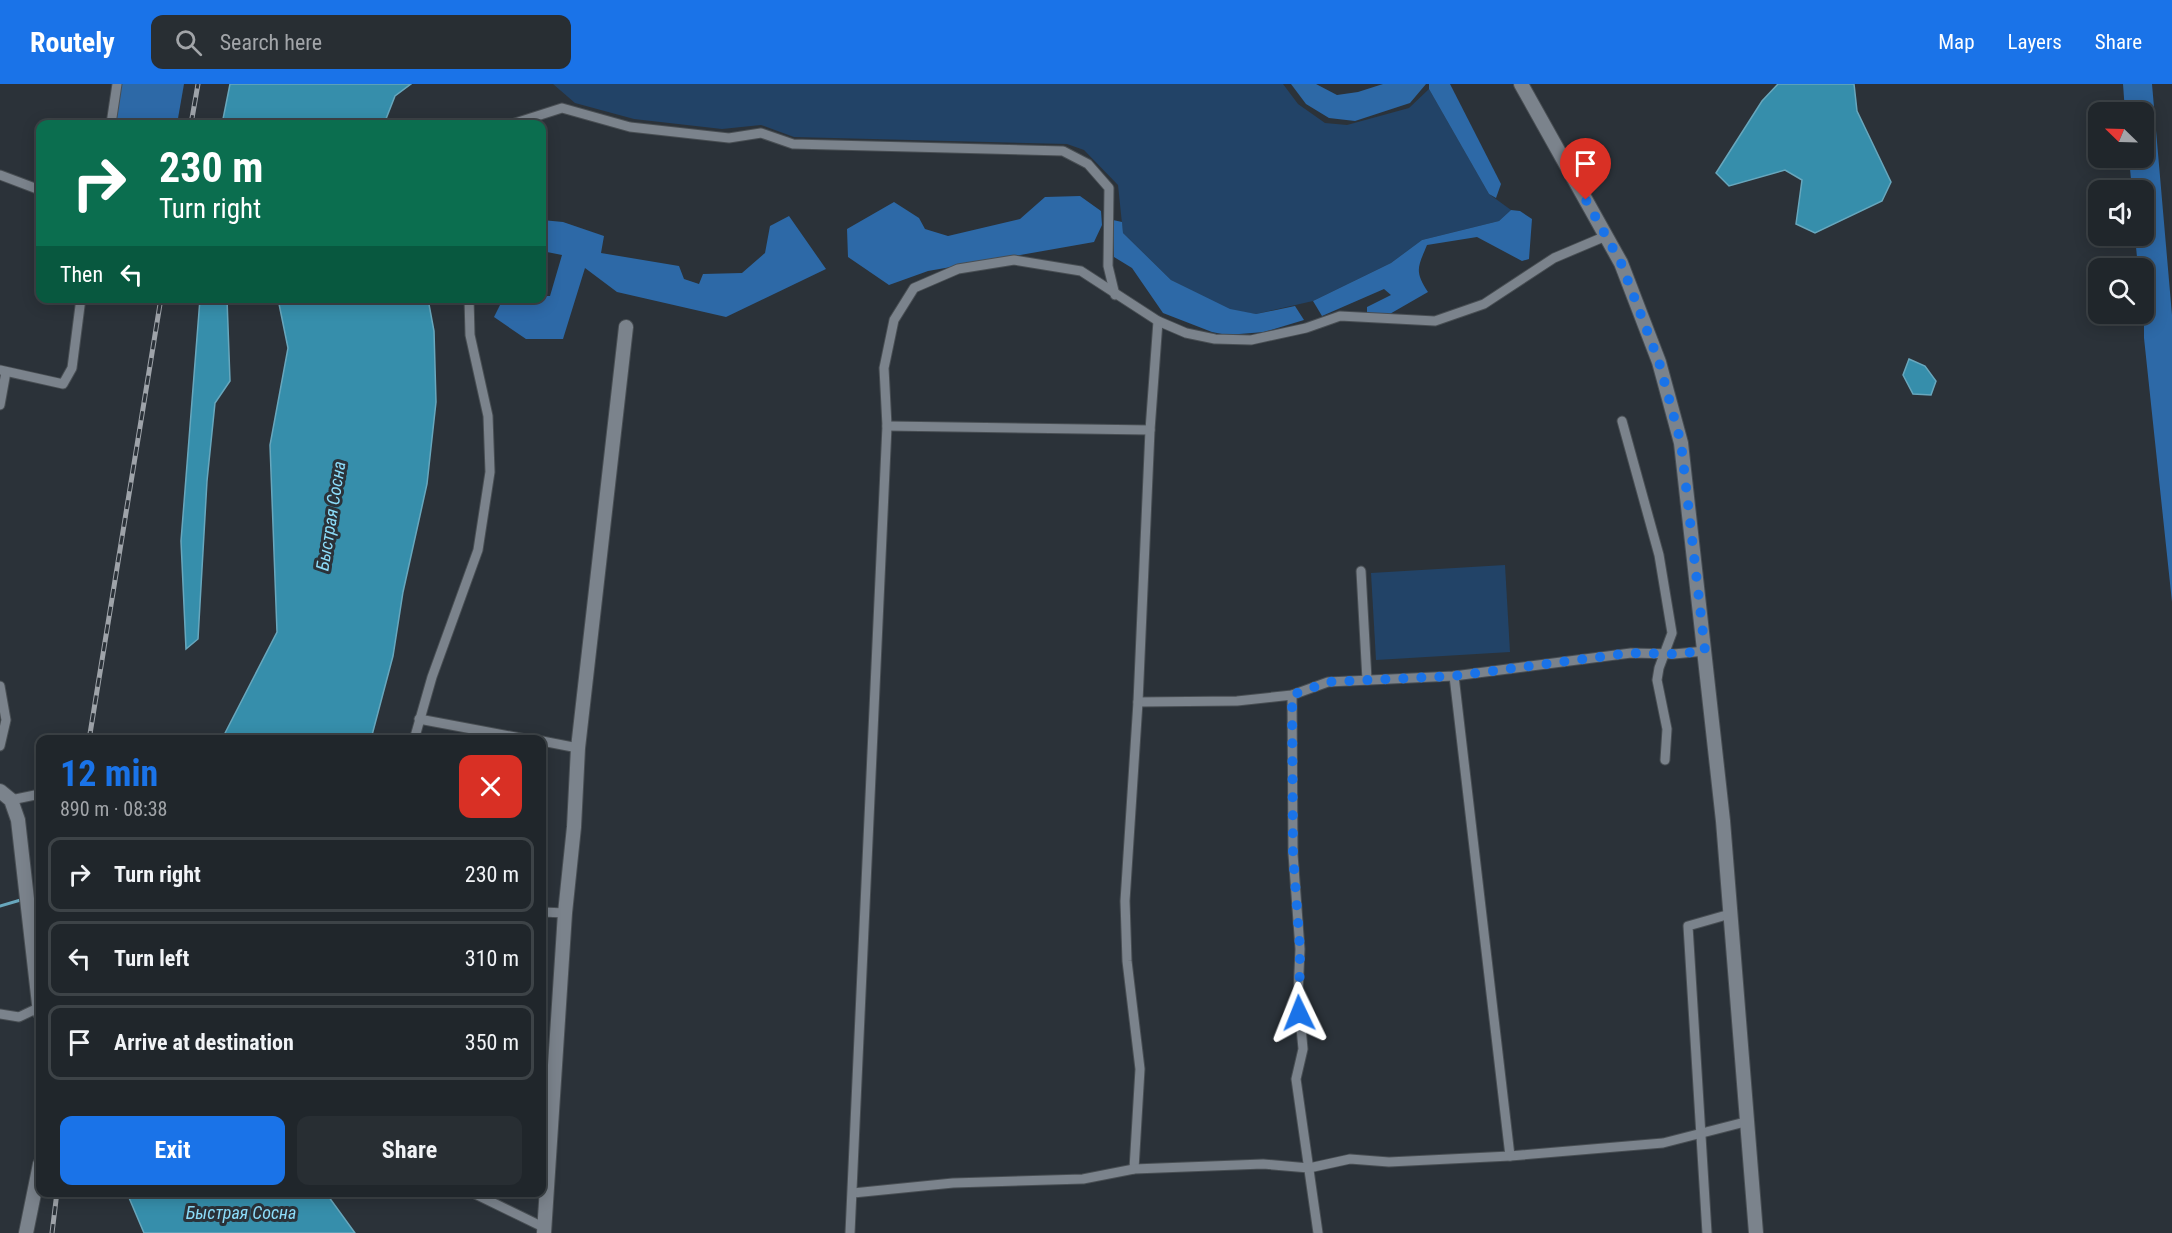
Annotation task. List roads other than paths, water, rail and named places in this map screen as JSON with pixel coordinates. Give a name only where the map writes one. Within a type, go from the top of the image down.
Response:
[{"type":"street","points":[[112,120],[117,84]]},
{"type":"street","points":[[1521,84],[1621,263],[1659,362],[1681,443],[1705,651],[1730,914],[1745,1122],[1756,1233]]},
{"type":"street","points":[[524,120],[562,108],[630,127],[729,138],[761,133],[793,144],[1063,151],[1088,164],[1109,188],[1108,266],[1115,295]]},
{"type":"street","points":[[0,175],[36,188]]},
{"type":"street","points":[[850,1233],[887,426],[884,368],[894,320],[914,288],[958,269],[1014,261],[1081,271],[1158,321],[1186,333],[1215,339],[1251,340],[1306,328],[1340,316],[1435,321],[1484,304],[1554,258],[1606,236]]},
{"type":"street","points":[[0,405],[3,371],[63,384],[72,368],[80,303]]},
{"type":"street","points":[[415,735],[478,550],[490,472],[488,416],[470,335],[469,303]]},
{"type":"street","points":[[1134,1169],[1140,1069],[1127,961],[1125,901],[1158,321]]},
{"type":"street","points":[[481,1197],[544,1230],[578,748],[596,608],[618,376],[626,327]]},
{"type":"street","points":[[1622,421],[1659,555],[1672,633],[1657,680],[1667,729],[1665,760]]},
{"type":"street","points":[[887,426],[1150,430]]},
{"type":"street","points":[[1361,571],[1367,680]]},
{"type":"street","points":[[1138,702],[1237,701],[1292,695],[1328,682],[1454,676],[1630,653],[1666,654],[1705,651]]},
{"type":"street","points":[[1454,676],[1510,1156]]},
{"type":"street","points":[[0,686],[6,720],[0,746]]},
{"type":"street","points":[[1292,695],[1293,854],[1300,949],[1298,995],[1303,1049],[1296,1079],[1318,1233]]},
{"type":"street","points":[[419,719],[504,735]]},
{"type":"street","points":[[546,742],[578,748]]},
{"type":"street","points":[[36,794],[6,795],[18,820],[36,976]]},
{"type":"street","points":[[546,912],[565,913]]},
{"type":"street","points":[[1707,1233],[1688,926],[1730,914]]},
{"type":"street","points":[[0,1014],[19,1017],[36,1009]]},
{"type":"street","points":[[853,1193],[953,1183],[1083,1179],[1134,1169],[1263,1164],[1309,1168],[1350,1159],[1389,1162],[1510,1156],[1663,1143],[1745,1122]]},
{"type":"street","points":[[27,1233],[36,1185]]},
{"type":"water","points":[[230,84],[411,84],[395,96],[386,120],[223,120]]},
{"type":"water","points":[[1778,84],[1854,84],[1857,111],[1891,182],[1882,201],[1815,233],[1796,224],[1802,180],[1785,170],[1729,186],[1716,173],[1762,101]]},
{"type":"water","points":[[200,303],[227,303],[230,381],[215,403],[207,481],[198,639],[186,649],[181,541]]},
{"type":"water","points":[[279,303],[429,303],[434,331],[436,402],[427,484],[403,592],[393,656],[372,735],[224,735],[277,632],[270,445],[288,348]]},
{"type":"water","points":[[1909,359],[1925,366],[1936,381],[1931,395],[1913,394],[1903,375]]},
{"type":"water","name":"Быстрая Сосна","points":[[129,1197],[329,1197],[355,1233],[144,1233]]},
{"type":"waterway","points":[[30,897],[36,895]]},
{"type":"waterway","points":[[0,906],[24,899]]},
{"type":"railway","points":[[192,120],[198,84]]},
{"type":"railway","points":[[90,735],[160,303]]},
{"type":"railway","points":[[52,1233],[56,1197]]}]
